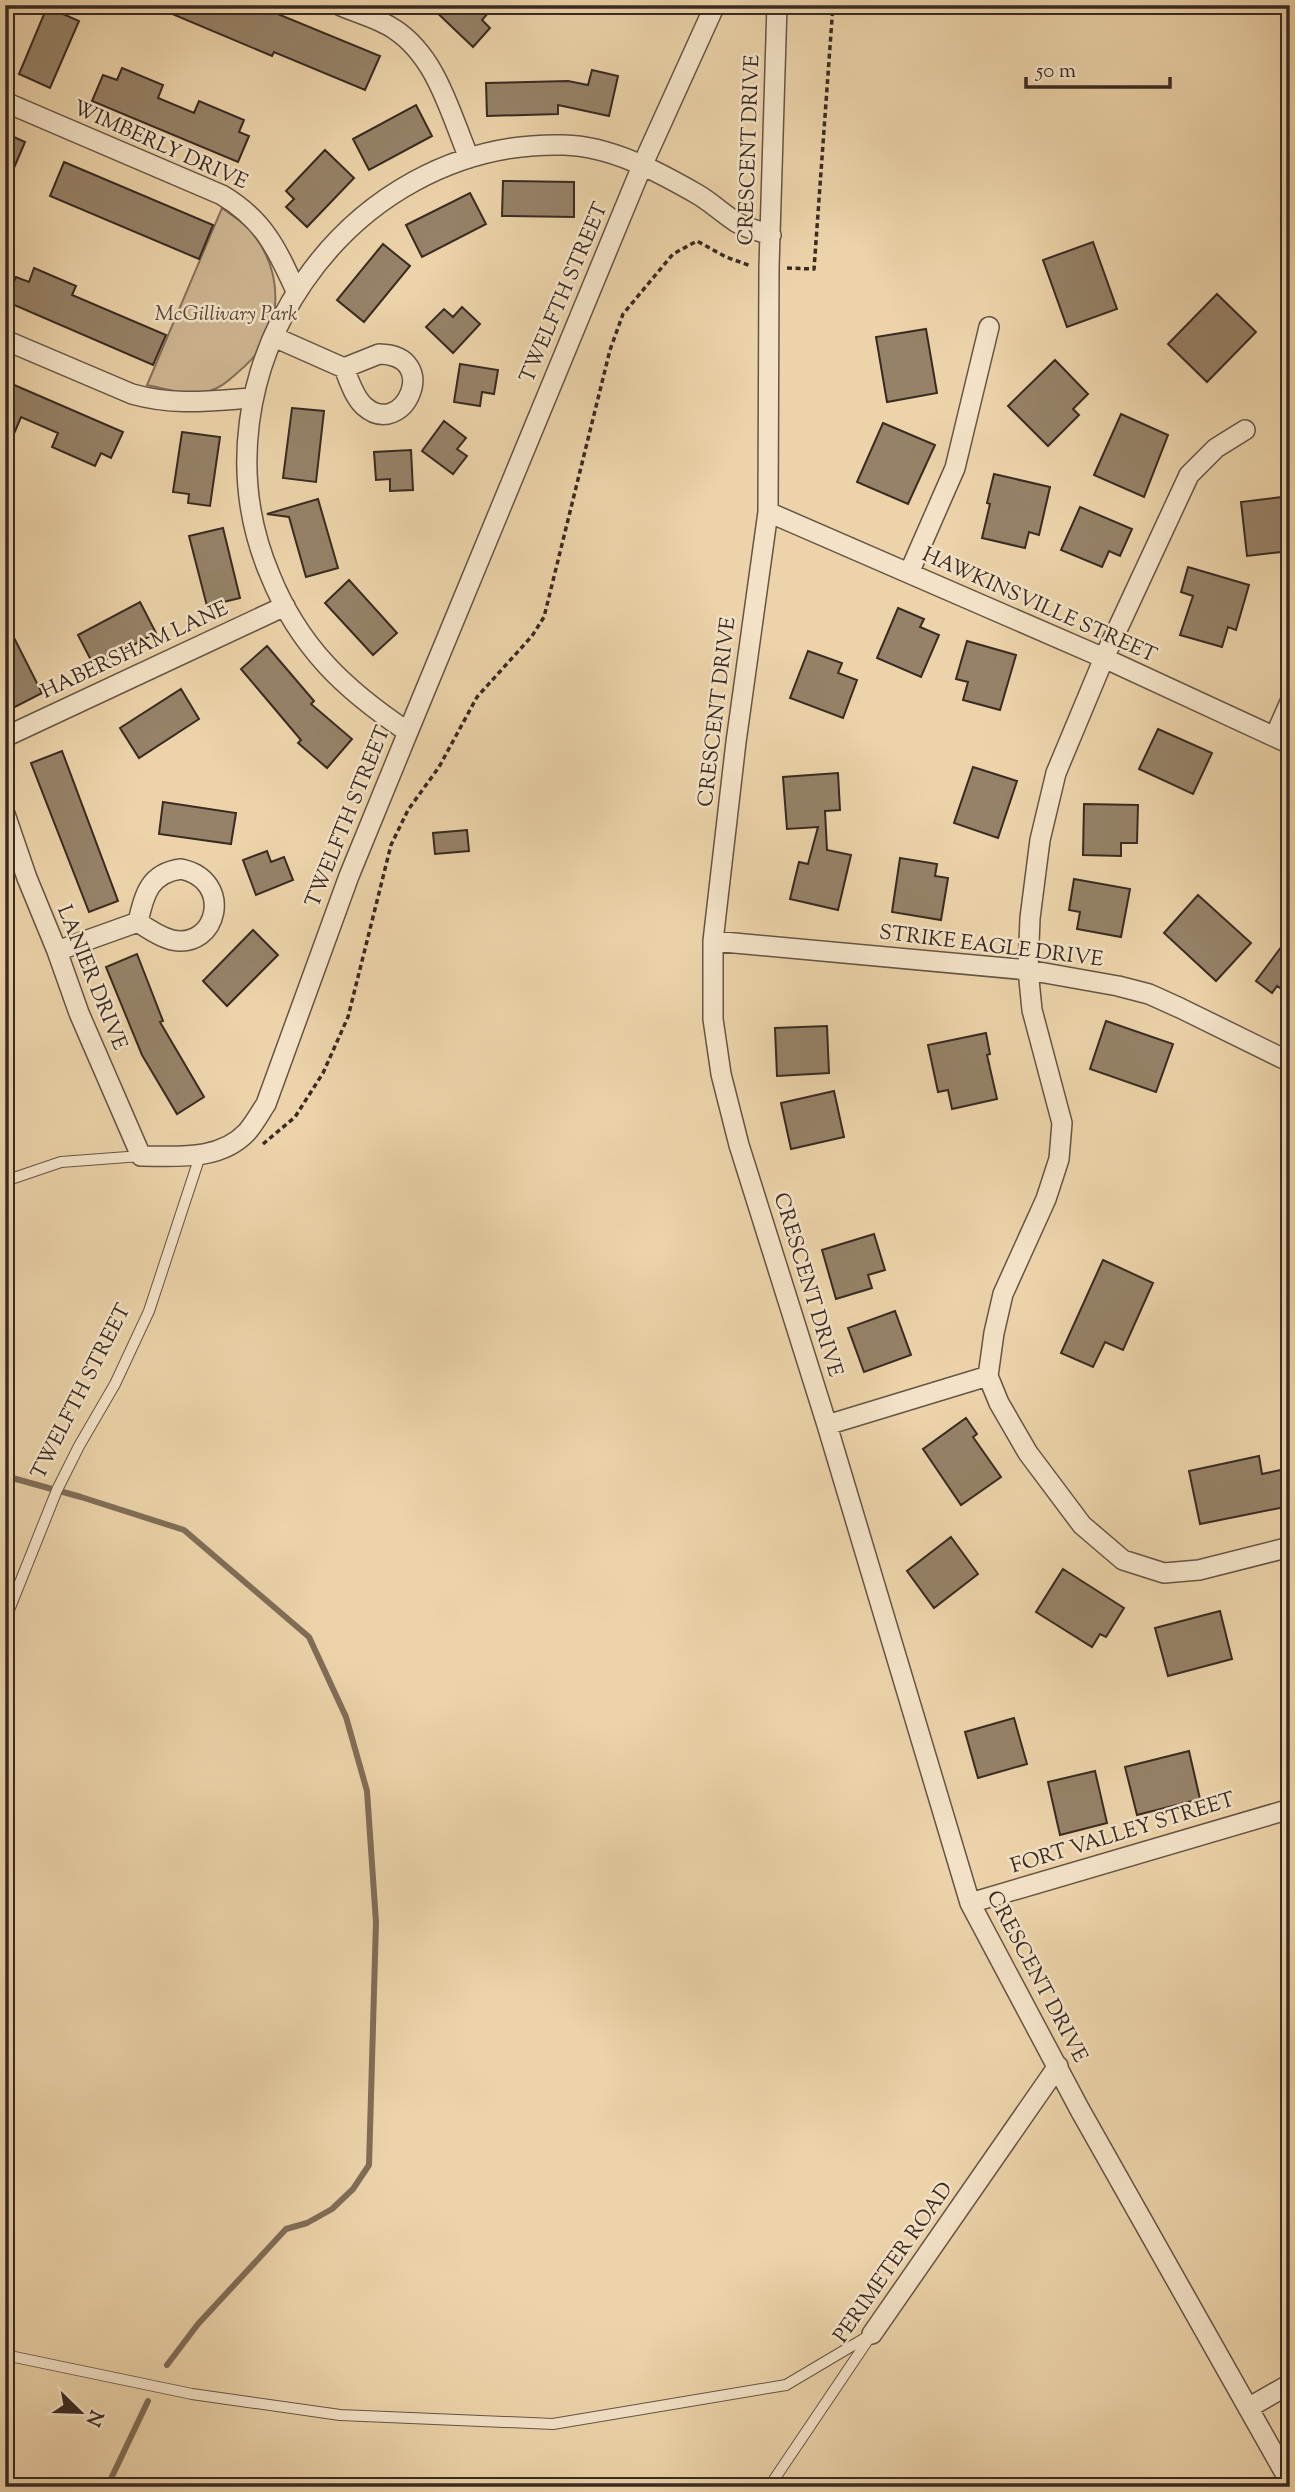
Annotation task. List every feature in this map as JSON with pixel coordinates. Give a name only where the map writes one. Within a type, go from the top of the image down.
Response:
[{"type":"street","points":[[339,5],[393,28],[416,49],[433,71],[469,158]]},
{"type":"street","name":"TWELFTH STREET","points":[[200,1156],[221,1149],[246,1133],[266,1104],[349,876],[642,166],[715,5]]},
{"type":"street","name":"CRESCENT DRIVE","points":[[777,5],[769,267],[768,512],[736,741],[713,942],[713,1019],[721,1074],[739,1144],[827,1425],[970,1903],[1080,2110],[1290,2482]]},
{"type":"street","name":"WIMBERLY DRIVE","points":[[5,102],[240,205],[253,216],[269,237],[296,291]]},
{"type":"street","points":[[408,732],[374,709],[340,680],[311,648],[270,576],[253,523],[247,463],[252,398],[259,373],[296,291],[320,258],[364,214],[409,183],[432,171],[469,158],[535,145],[595,148],[642,166],[698,195],[737,223],[771,235]]},
{"type":"street","points":[[909,573],[955,468],[989,327]]},
{"type":"street","points":[[274,337],[344,368]]},
{"type":"street","points":[[5,340],[132,394],[154,400],[194,402],[252,398]]},
{"type":"street","points":[[1245,430],[1216,448],[1189,475],[1104,658],[1056,773],[1040,840],[1030,918],[1028,970],[1032,1010],[1062,1124],[1059,1159],[1046,1199],[1003,1294],[988,1376],[999,1403],[1028,1452],[1082,1525],[1123,1560],[1164,1573],[1199,1570],[1290,1547]]},
{"type":"street","name":"HAWKINSVILLE STREET","points":[[768,512],[1104,658],[1282,740]]},
{"type":"street","name":"HABERSHAM LANE","points":[[5,737],[285,606]]},
{"type":"street","points":[[1282,740],[1290,702]]},
{"type":"street","name":"LANIER DRIVE","points":[[5,814],[79,1013],[141,1156]]},
{"type":"street","points":[[57,951],[138,922]]},
{"type":"street","name":"STRIKE EAGLE DRIVE","points":[[713,942],[1028,970],[1118,986],[1149,994],[1290,1062]]},
{"type":"street","points":[[141,1156],[200,1156]]},
{"type":"street","points":[[827,1425],[988,1376]]},
{"type":"street","name":"FORT VALLEY STREET","points":[[970,1903],[1290,1809]]},
{"type":"street","name":"PERIMETER ROAD","points":[[872,2334],[1058,2066]]},
{"type":"street","points":[[1248,2408],[1290,2384]]},
{"type":"lane","points":[[5,1181],[61,1161],[141,1156]]},
{"type":"lane","name":"TWELFTH STREET","points":[[5,1620],[57,1490],[115,1384],[144,1322],[156,1284],[171,1250],[200,1156]]},
{"type":"lane","points":[[5,2355],[192,2394],[340,2415],[553,2424],[786,2385],[872,2334]]},
{"type":"lane","name":"PERIMETER ROAD","points":[[769,2487],[872,2334]]},
{"type":"path","points":[[256,1148],[266,1143],[295,1117],[323,1073],[348,1017],[391,845],[408,810],[439,767],[477,697],[532,636],[544,617],[610,351],[623,314],[673,254],[696,241],[749,266],[814,270],[833,5]]},
{"type":"green space","name":"McGillivary Park","points":[[222,208],[251,231],[270,264],[275,300],[267,335],[245,366],[217,388],[190,393],[147,385]]},
{"type":"building","points":[[151,5],[256,5],[380,56],[365,90],[274,52],[272,56]]},
{"type":"building","points":[[429,5],[495,5],[482,20],[490,28],[473,47]]},
{"type":"building","points":[[47,7],[79,21],[50,88],[19,74]]},
{"type":"building","points":[[122,68],[163,85],[158,98],[194,113],[199,101],[244,120],[239,132],[249,136],[238,162],[92,101],[103,75],[117,80]]},
{"type":"building","points":[[592,70],[618,76],[609,116],[558,105],[558,114],[487,116],[486,83],[568,81],[588,85]]},
{"type":"building","points":[[416,105],[432,136],[369,170],[353,139]]},
{"type":"building","points":[[5,133],[25,142],[5,189]]},
{"type":"building","points":[[325,150],[354,178],[307,227],[286,207],[294,199],[286,191]]},
{"type":"building","points":[[64,162],[213,225],[199,259],[50,196]]},
{"type":"building","points":[[503,181],[574,182],[574,217],[502,216]]},
{"type":"building","points":[[470,193],[486,224],[422,257],[406,225]]},
{"type":"building","points":[[1093,242],[1117,309],[1067,327],[1043,260]]},
{"type":"building","points":[[383,244],[410,266],[364,322],[337,300]]},
{"type":"building","points":[[34,268],[76,286],[72,295],[166,335],[153,365],[5,301],[16,277],[29,282]]},
{"type":"building","points":[[1217,294],[1256,332],[1207,382],[1168,344]]},
{"type":"building","points":[[462,307],[480,324],[453,353],[426,327],[444,309],[453,317]]},
{"type":"building","points":[[926,329],[937,393],[887,402],[876,337]]},
{"type":"building","points":[[1055,360],[1088,394],[1073,409],[1079,415],[1048,446],[1008,406]]},
{"type":"building","points":[[460,364],[498,370],[494,394],[482,392],[480,406],[454,402]]},
{"type":"building","points":[[5,381],[123,432],[111,458],[101,453],[95,466],[52,447],[58,433],[21,417],[5,455]]},
{"type":"building","points":[[292,408],[324,411],[316,482],[283,478]]},
{"type":"building","points":[[1121,414],[1168,435],[1144,497],[1094,475]]},
{"type":"building","points":[[444,421],[466,438],[457,449],[467,456],[453,474],[422,451]]},
{"type":"building","points":[[883,423],[935,445],[908,504],[857,482]]},
{"type":"building","points":[[182,432],[220,437],[210,506],[188,503],[189,494],[173,492]]},
{"type":"building","points":[[411,450],[413,490],[390,491],[390,479],[376,480],[374,452]]},
{"type":"building","points":[[994,474],[1050,487],[1039,535],[1029,532],[1025,548],[982,538]]},
{"type":"building","points":[[1290,496],[1290,551],[1247,556],[1241,502]]},
{"type":"building","points":[[318,499],[338,568],[306,577],[289,517],[267,514]]},
{"type":"building","points":[[1080,507],[1132,529],[1120,556],[1109,551],[1102,567],[1061,550]]},
{"type":"building","points":[[223,528],[240,598],[207,606],[189,536]]},
{"type":"building","points":[[1188,567],[1249,585],[1236,630],[1228,627],[1222,647],[1180,635],[1193,596],[1181,592]]},
{"type":"building","points":[[349,580],[397,633],[373,655],[325,603]]},
{"type":"building","points":[[140,602],[156,633],[94,666],[78,635]]},
{"type":"building","points":[[898,608],[924,619],[920,627],[939,635],[921,677],[877,658]]},
{"type":"building","points":[[5,620],[42,693],[13,708],[5,693]]},
{"type":"building","points":[[967,641],[1016,655],[1000,710],[963,700],[968,682],[956,679]]},
{"type":"building","points":[[267,646],[314,701],[311,704],[352,739],[327,768],[298,743],[301,740],[241,669]]},
{"type":"building","points":[[808,651],[842,663],[838,673],[857,680],[843,718],[790,698]]},
{"type":"building","points":[[181,689],[199,719],[139,758],[120,728]]},
{"type":"building","points":[[1158,729],[1212,753],[1193,794],[1139,769]]},
{"type":"building","points":[[62,751],[118,901],[89,912],[31,763]]},
{"type":"building","points":[[973,767],[1017,781],[998,838],[954,823]]},
{"type":"building","points":[[838,773],[840,810],[825,811],[827,850],[851,855],[838,910],[790,899],[799,862],[808,864],[818,827],[787,829],[783,777]]},
{"type":"building","points":[[163,802],[236,813],[231,844],[159,834]]},
{"type":"building","points":[[1084,804],[1138,805],[1137,843],[1121,843],[1121,856],[1083,855]]},
{"type":"building","points":[[467,830],[469,851],[435,854],[433,833]]},
{"type":"building","points":[[267,851],[271,862],[284,857],[293,880],[256,895],[243,860]]},
{"type":"building","points":[[900,858],[937,864],[935,876],[948,878],[941,920],[892,912]]},
{"type":"building","points":[[1074,879],[1130,889],[1121,937],[1077,929],[1080,912],[1069,910]]},
{"type":"building","points":[[1198,895],[1251,943],[1216,981],[1164,933]]},
{"type":"building","points":[[253,930],[278,955],[227,1006],[203,981]]},
{"type":"building","points":[[1290,935],[1290,995],[1277,986],[1272,993],[1256,981]]},
{"type":"building","points":[[137,954],[163,1021],[160,1022],[204,1097],[177,1114],[142,1055],[106,967]]},
{"type":"building","points":[[1106,1021],[1173,1044],[1156,1092],[1090,1069]]},
{"type":"building","points":[[827,1026],[829,1073],[777,1076],[775,1028]]},
{"type":"building","points":[[986,1033],[990,1054],[987,1055],[997,1099],[952,1109],[948,1090],[938,1092],[928,1045]]},
{"type":"building","points":[[834,1091],[844,1137],[791,1149],[781,1103]]},
{"type":"building","points":[[874,1234],[885,1270],[868,1275],[872,1288],[836,1299],[822,1250]]},
{"type":"building","points":[[1103,1260],[1153,1283],[1123,1350],[1105,1342],[1093,1367],[1061,1353]]},
{"type":"building","points":[[895,1311],[911,1355],[864,1372],[848,1328]]},
{"type":"building","points":[[966,1418],[977,1434],[973,1437],[1001,1477],[961,1505],[923,1449]]},
{"type":"building","points":[[1259,1456],[1262,1474],[1290,1468],[1290,1506],[1200,1524],[1189,1471]]},
{"type":"building","points":[[951,1537],[978,1574],[934,1608],[907,1571]]},
{"type":"building","points":[[1063,1569],[1124,1608],[1106,1637],[1100,1634],[1092,1647],[1036,1612]]},
{"type":"building","points":[[1220,1611],[1232,1659],[1168,1676],[1155,1628]]},
{"type":"building","points":[[1014,1718],[1027,1764],[978,1778],[965,1732]]},
{"type":"building","points":[[1189,1751],[1200,1799],[1137,1815],[1125,1767]]},
{"type":"building","points":[[1095,1771],[1107,1823],[1060,1835],[1048,1782]]},
{"type":"waterway","points":[[5,1476],[184,1530],[309,1637],[346,1717],[367,1791],[376,1922],[369,2165],[353,2189],[332,2209],[307,2223],[286,2229],[198,2324],[167,2365]]},
{"type":"waterway","points":[[107,2487],[148,2401]]}]
